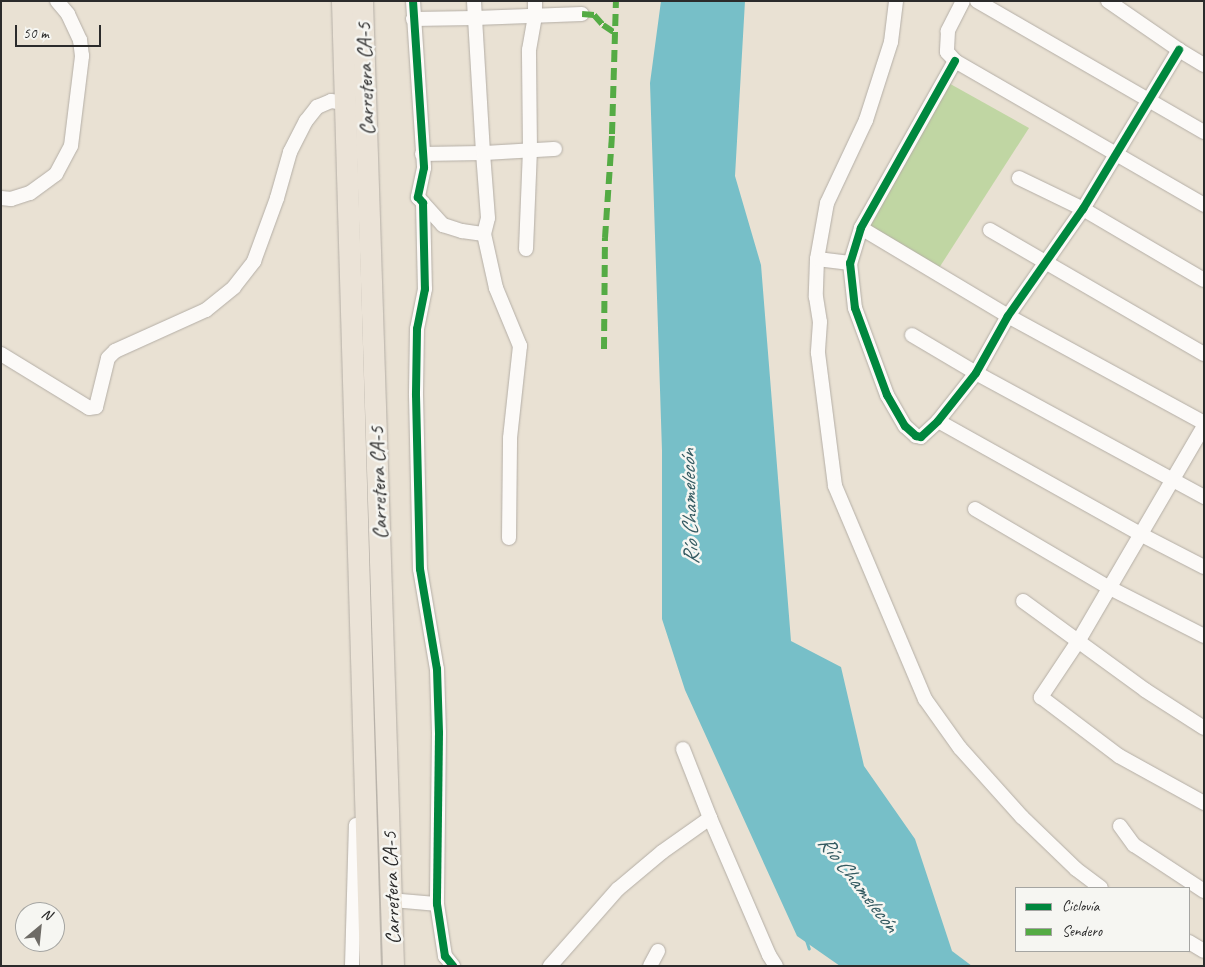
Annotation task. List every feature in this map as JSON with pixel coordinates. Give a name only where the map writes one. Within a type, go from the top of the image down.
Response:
[{"type":"highway","name":"Carretera CA-5","points":[[342,1],[362,752],[370,966]]},
{"type":"highway","name":"Carretera CA-5","points":[[362,1],[393,966]]},
{"type":"street","points":[[1,198],[11,199],[30,193],[56,174],[71,146],[82,56],[80,40],[68,14],[57,1]]},
{"type":"street","points":[[413,1],[424,168],[418,197],[443,224],[462,231],[484,234]]},
{"type":"street","points":[[474,1],[488,218],[484,234],[496,288],[520,346],[510,438],[509,538]]},
{"type":"street","points":[[526,249],[530,151],[528,50],[535,16],[535,1]]},
{"type":"street","points":[[896,1],[888,50],[866,120],[826,203],[817,260],[816,297],[820,322],[818,353],[835,486],[926,699],[960,748],[1022,817],[1076,869],[1100,887]]},
{"type":"street","points":[[963,1],[948,31],[947,52],[955,60],[1204,206]]},
{"type":"street","points":[[977,1],[1204,132]]},
{"type":"street","points":[[1108,1],[1204,65]]},
{"type":"street","points":[[413,19],[582,14]]},
{"type":"street","points":[[955,60],[861,228],[850,263],[855,308],[887,395],[905,426],[916,436],[921,437],[938,421],[976,372],[1008,316],[1083,210],[1179,50]]},
{"type":"street","points":[[1,354],[89,408],[96,407],[108,358],[115,351],[206,310],[234,287],[254,261],[277,198],[290,152],[306,121],[317,107],[331,102],[345,103]]},
{"type":"street","points":[[422,154],[555,149]]},
{"type":"street","points":[[1019,178],[1083,210],[1204,280]]},
{"type":"street","points":[[422,203],[425,289],[417,329],[416,394],[420,569],[435,652],[439,733],[437,904],[445,956],[453,966]]},
{"type":"street","points":[[861,228],[1008,316],[1204,424],[1173,481],[1079,640],[1041,697],[1118,756],[1204,803]]},
{"type":"street","points":[[990,230],[1204,354]]},
{"type":"street","points":[[817,260],[850,263]]},
{"type":"street","points":[[912,334],[976,372],[1204,497]]},
{"type":"street","points":[[938,421],[1140,534],[1204,566]]},
{"type":"street","points":[[975,509],[1108,588],[1204,636]]},
{"type":"street","points":[[1023,601],[1145,690],[1204,728]]},
{"type":"street","points":[[683,748],[710,818],[769,955],[776,966]]},
{"type":"street","points":[[352,966],[357,815],[362,752]]},
{"type":"street","points":[[550,966],[618,889],[662,852],[710,818]]},
{"type":"street","points":[[1120,826],[1134,845],[1204,891]]},
{"type":"street","points":[[392,900],[437,904]]},
{"type":"street","points":[[1190,943],[1204,951]]},
{"type":"street","points":[[650,966],[658,951]]},
{"type":"green space","points":[[945,81],[1029,128],[939,268],[870,227]]},
{"type":"water","name":"Río Chamelecón","points":[[661,1],[745,1],[735,176],[761,265],[791,641],[841,667],[864,766],[915,839],[952,951],[972,966],[840,966],[797,936],[685,690],[662,619],[662,451],[650,83]]},
{"type":"waterway","points":[[806,940],[809,949]]},
{"type":"marked path","points":[[604,349],[605,238],[612,134],[616,1]]},
{"type":"marked path","points":[[582,14],[594,15],[603,25],[615,33]]},
{"type":"cycle path","points":[[413,1],[424,168],[418,197],[423,203],[425,289],[417,329],[416,395],[420,569],[437,669],[439,733],[437,904],[445,956],[453,966]]},
{"type":"cycle path","points":[[955,61],[861,228],[850,263],[855,308],[887,395],[905,426],[916,436],[921,437],[938,421],[976,373],[1008,316],[1083,209],[1179,50]]}]
